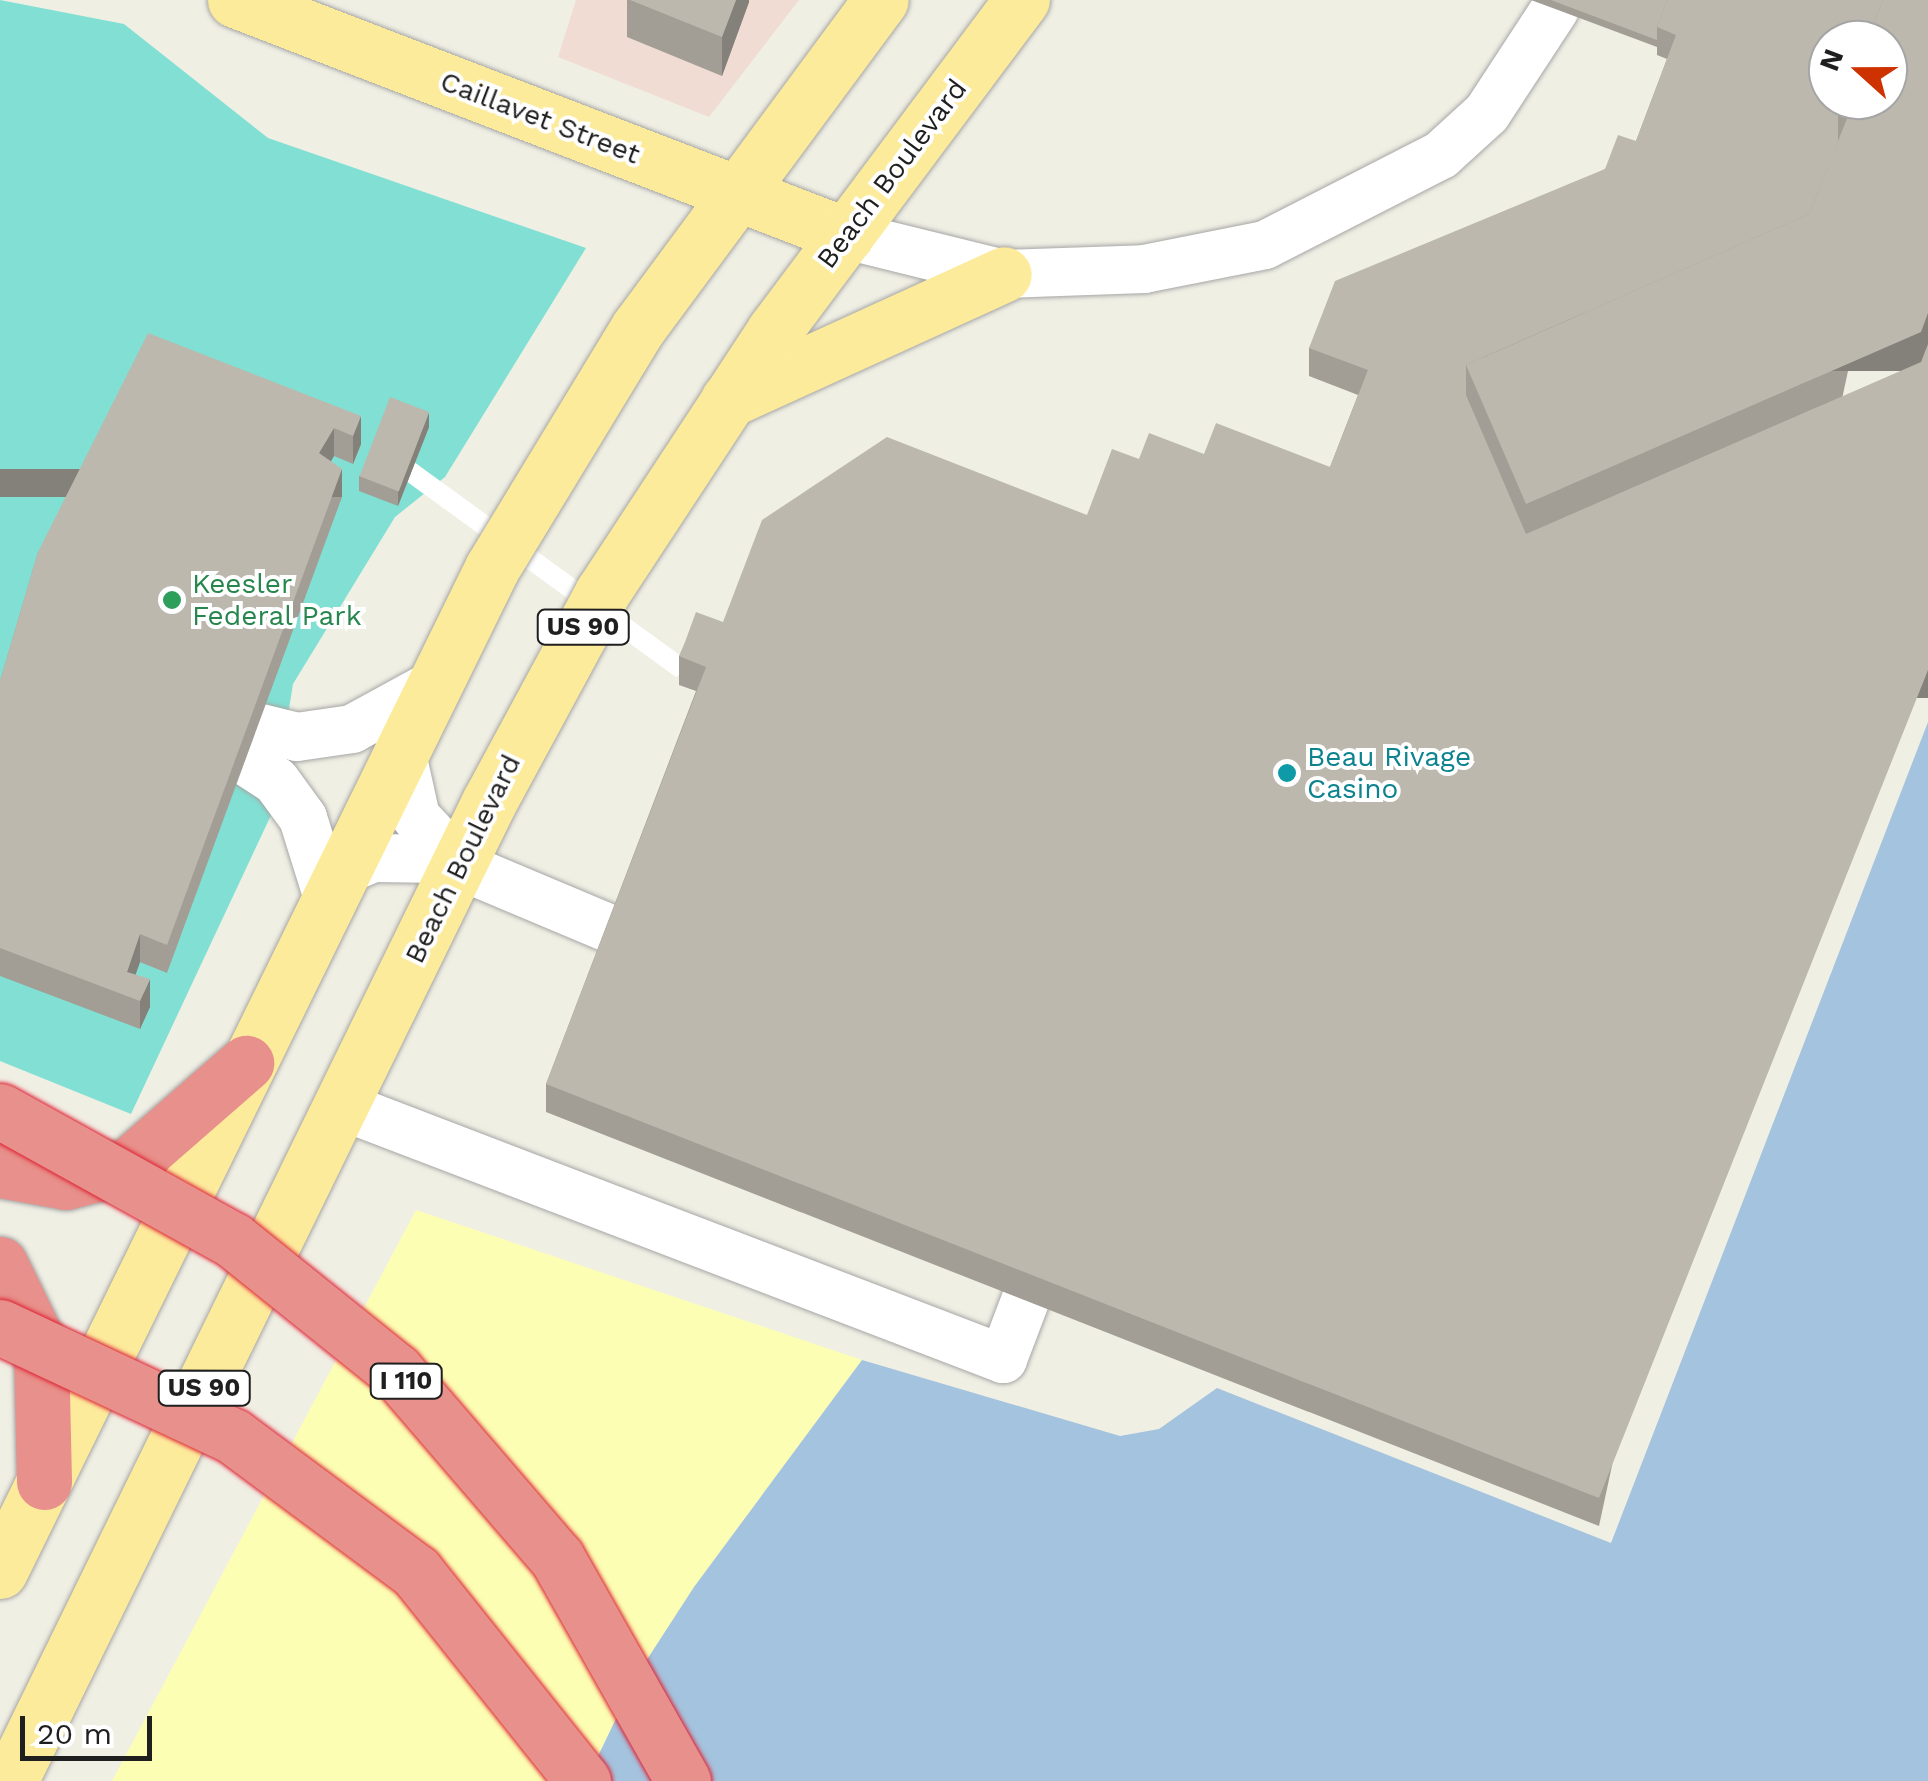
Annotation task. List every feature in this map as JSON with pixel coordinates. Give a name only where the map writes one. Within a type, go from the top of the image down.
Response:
[{"type":"highway","points":[[0,1170],[66,1182],[128,1166],[246,1062]]},
{"type":"highway","name":"I 110","points":[[0,1111],[232,1240],[396,1370],[558,1558],[682,1781]]},
{"type":"highway","points":[[0,1264],[41,1348],[44,1482]]},
{"type":"highway","points":[[0,1326],[233,1436],[416,1572],[583,1781]]},
{"type":"main road","name":"Caillavet Street","points":[[235,0],[846,235]]},
{"type":"main road","points":[[0,1570],[429,687],[593,396],[881,0]]},
{"type":"main road","name":"Beach Boulevard","points":[[10,1781],[460,864],[602,593],[726,401],[1022,0]]},
{"type":"main road","points":[[726,401],[1004,274]]},
{"type":"street","points":[[846,235],[1004,274],[1205,260],[1265,245],[1386,188],[1487,113],[1555,9]]},
{"type":"street","points":[[429,687],[352,729],[248,743],[303,818],[333,884],[397,856],[460,864],[615,931]]},
{"type":"street","points":[[400,744],[416,817],[460,864]]},
{"type":"street","points":[[342,1106],[1004,1359],[1025,1301]]},
{"type":"shaded area","name":"Keesler Federal Park","points":[[0,0],[124,24],[268,138],[586,248],[445,477],[395,517],[293,684],[272,813],[131,1114],[0,1061]]},
{"type":"shaded area","points":[[576,0],[799,0],[709,117],[558,57]]},
{"type":"shaded area","points":[[1928,722],[1928,1781],[586,1781],[637,1675],[694,1587],[862,1360],[1120,1436],[1159,1429],[1217,1388],[1611,1543]]},
{"type":"sand","points":[[416,1210],[862,1360],[694,1587],[637,1675],[586,1781],[112,1781]]},
{"type":"pier","points":[[414,462],[688,661],[677,677],[402,478]]},
{"type":"building","points":[[630,0],[736,0],[722,37]]},
{"type":"building","points":[[1551,0],[1667,0],[1657,27],[1657,40]]},
{"type":"building","name":"Beau Rivage Casino","points":[[1667,0],[1883,0],[1875,20],[1808,20],[1808,120],[1838,120],[1838,142],[1809,214],[1466,365],[1466,395],[1526,534],[1921,362],[1928,344],[1928,670],[1599,1498],[546,1084],[706,667],[679,656],[696,612],[723,622],[762,520],[887,437],[1087,515],[1112,449],[1139,459],[1149,433],[1204,454],[1216,423],[1330,467],[1368,370],[1309,348],[1335,281],[1605,169],[1618,135],[1636,141],[1676,35],[1657,27]]},
{"type":"building","points":[[1883,0],[1928,0],[1928,313],[1921,332],[1526,504],[1466,365],[1809,214],[1846,120],[1908,120],[1908,20],[1875,20]]},
{"type":"building","points":[[148,333],[361,416],[353,436],[334,428],[319,453],[342,469],[167,945],[140,934],[127,972],[150,979],[140,1001],[0,948],[0,681],[38,552]]},
{"type":"building","points":[[390,397],[429,412],[399,491],[360,476]]},
{"type":"place","name":"Keesler Federal Park","points":[[172,600]]},
{"type":"place","name":"Beau Rivage Casino","points":[[1287,773]]}]
